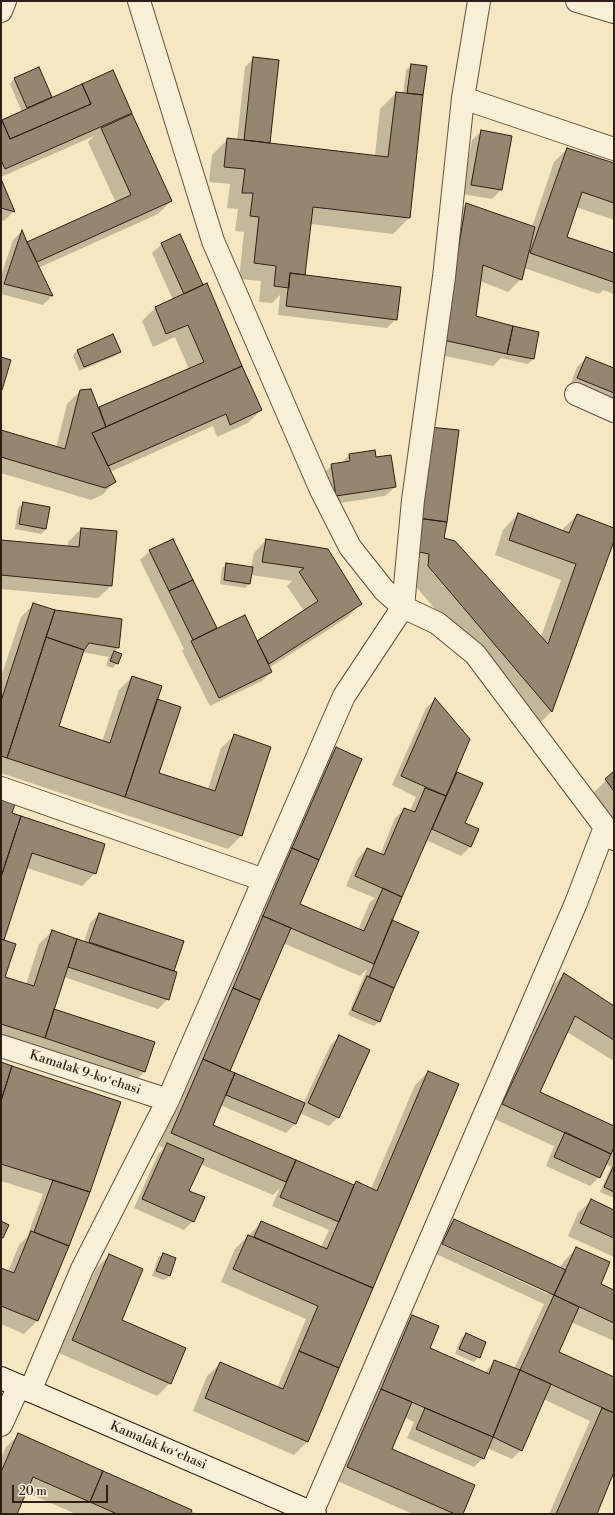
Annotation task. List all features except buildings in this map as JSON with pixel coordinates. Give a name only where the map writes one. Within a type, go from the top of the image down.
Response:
[{"type":"street","points":[[1,11],[4,1]]},
{"type":"street","points":[[139,1],[213,241],[321,490],[350,546],[384,590],[403,607],[437,623],[475,654],[610,833],[576,903],[313,1513]]},
{"type":"street","points":[[1,1425],[17,1385],[82,1269],[168,1100],[344,696],[403,607],[413,500],[444,276],[463,98],[479,1]]},
{"type":"street","points":[[577,1],[614,12]]},
{"type":"street","points":[[463,98],[614,149]]},
{"type":"street","points":[[576,394],[614,411]]},
{"type":"street","points":[[1,788],[264,880]]},
{"type":"street","name":"Kamalak 9-koʻchasi","points":[[1,1046],[168,1100]]},
{"type":"street","name":"Kamalak koʻchasi","points":[[17,1385],[313,1513]]}]
